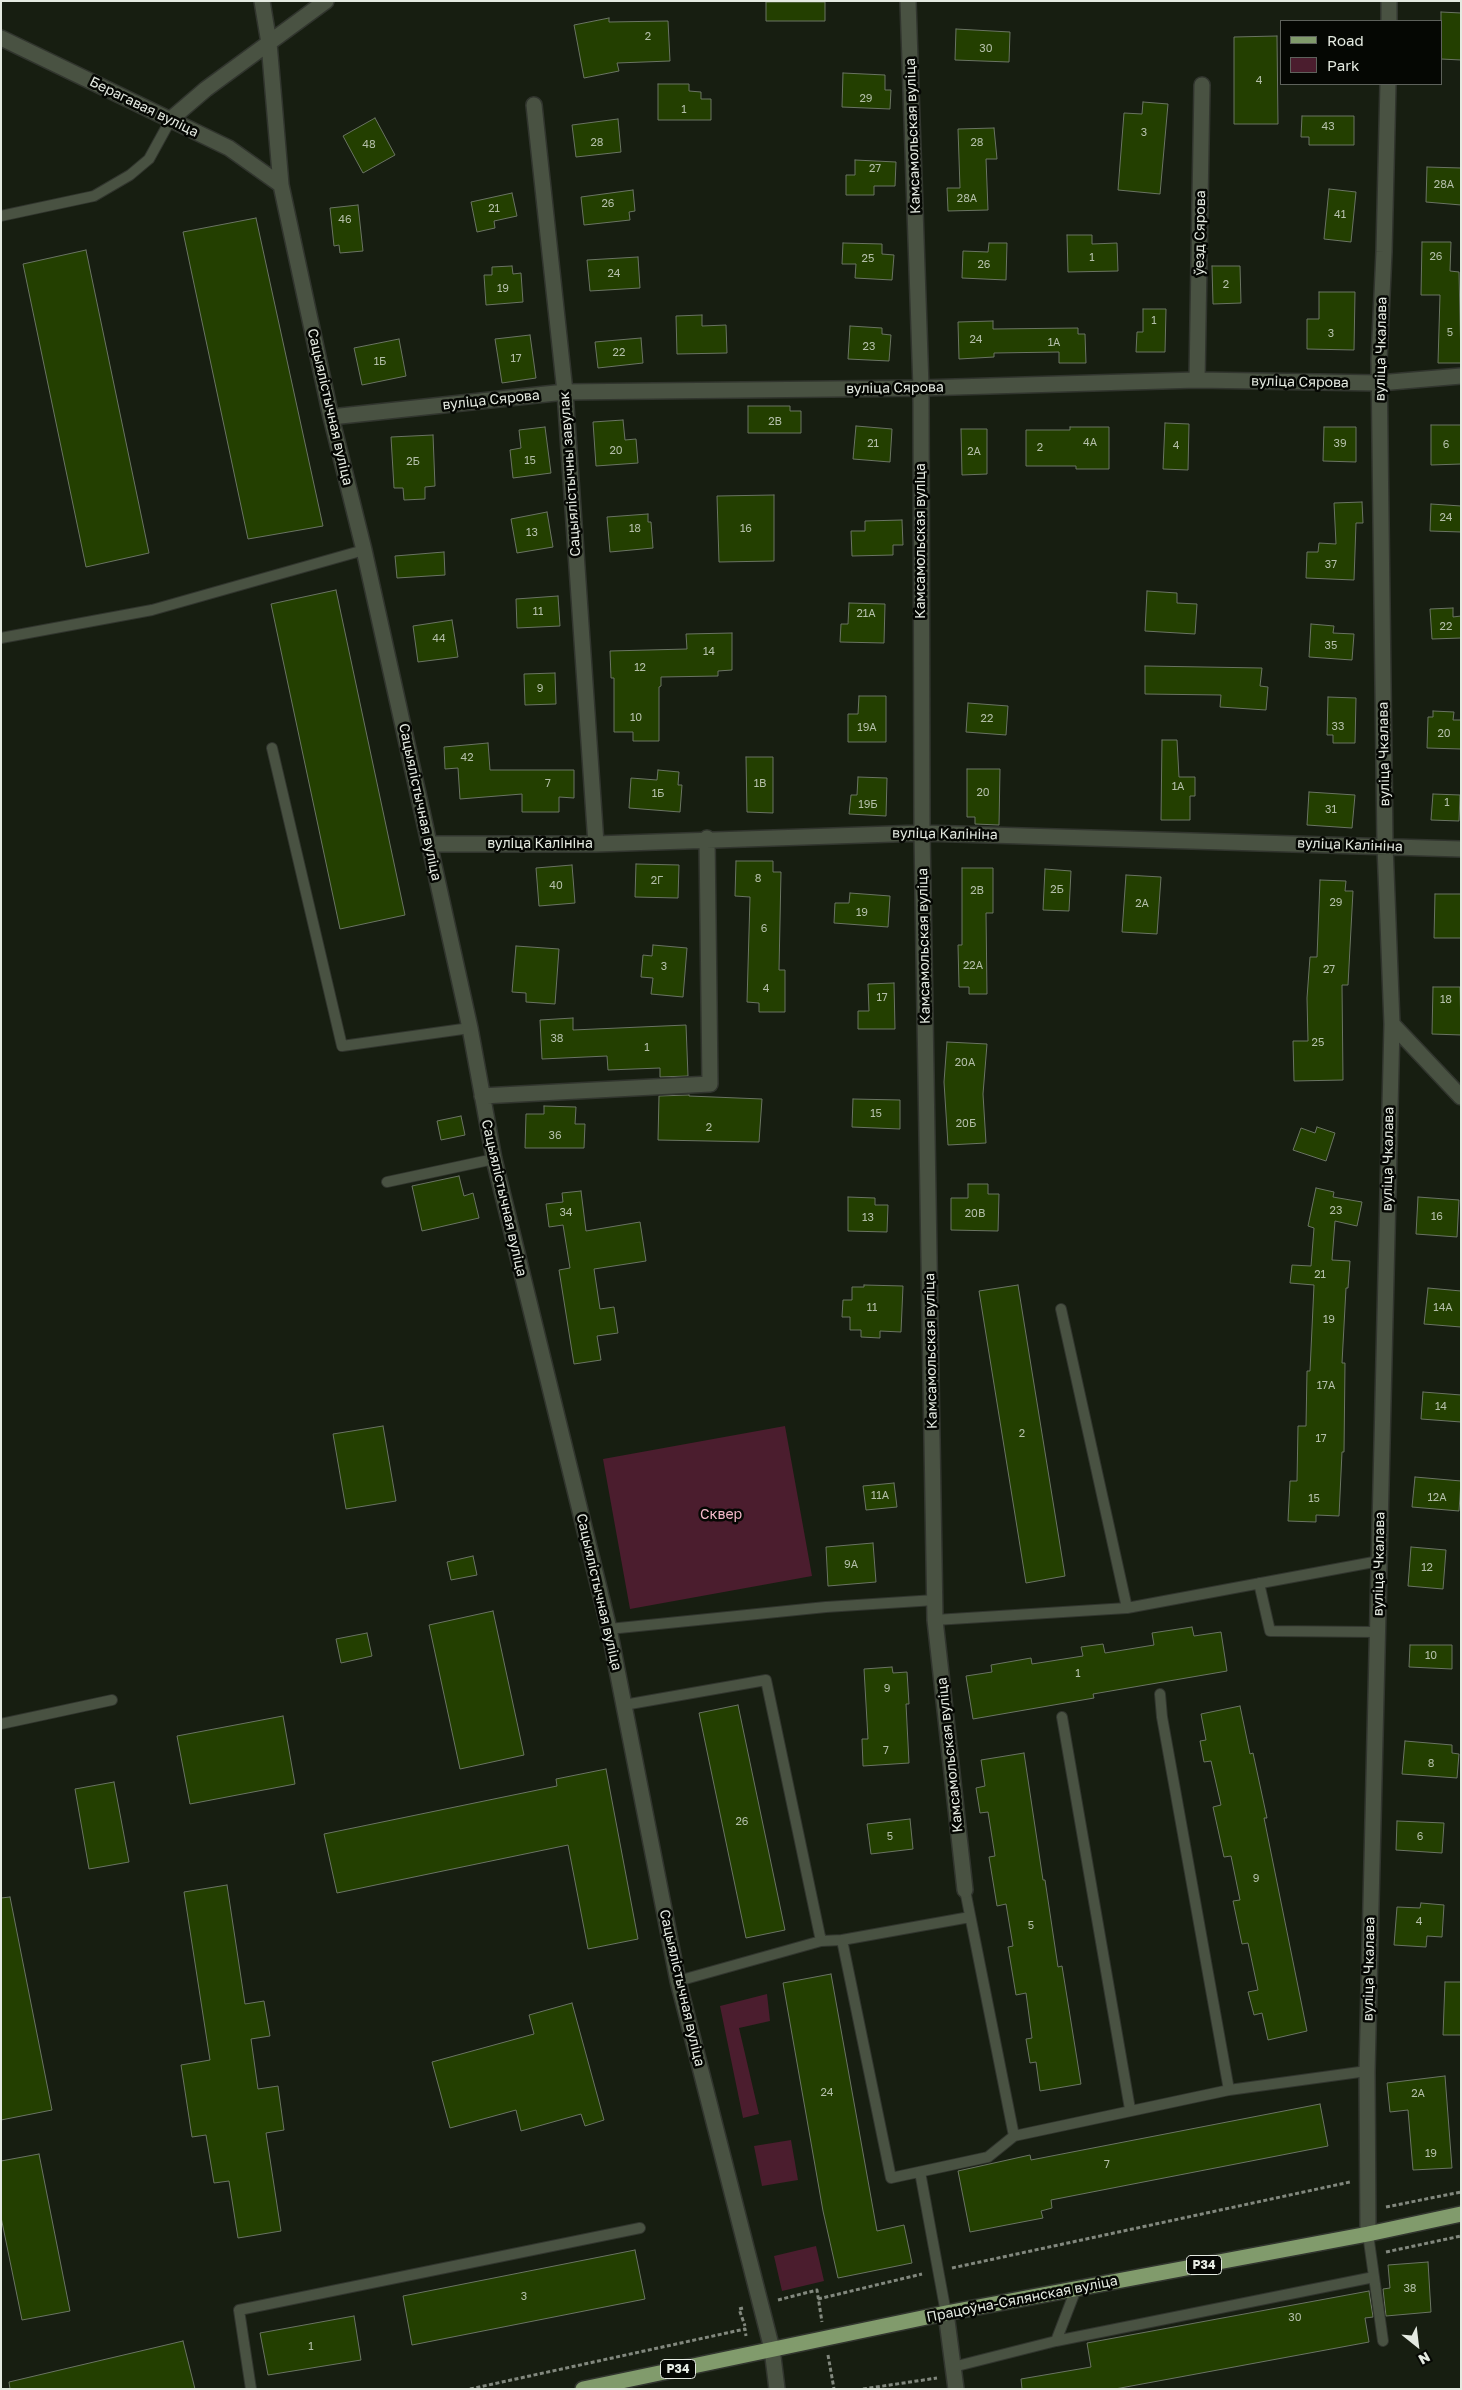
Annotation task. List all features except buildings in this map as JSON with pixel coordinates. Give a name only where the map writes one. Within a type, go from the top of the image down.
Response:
[{"type":"main road","name":"Працоўна-Сялянская вуліца","points":[[583,2389],[946,2313],[1368,2234],[1461,2214]]},
{"type":"street","name":"Сацыялістычная вуліца","points":[[262,1],[270,43],[282,185],[331,417],[364,550],[470,1028],[494,1159],[609,1630],[678,1981],[772,2349],[777,2389]]},
{"type":"street","points":[[171,119],[206,89],[326,1]]},
{"type":"street","name":"Камсамольская вуліца","points":[[908,1],[921,388],[922,832],[935,1620],[965,1890]]},
{"type":"street","points":[[1389,1],[1389,20]]},
{"type":"street","name":"Берагавая вуліца","points":[[1,38],[229,148],[282,185]]},
{"type":"street","name":"ўезд Сярова","points":[[1197,380],[1202,85]]},
{"type":"street","name":"вуліца Чкалава","points":[[1368,2234],[1367,2071],[1392,1024],[1385,846],[1380,383],[1388,85]]},
{"type":"street","name":"Сацыялістычны завулак","points":[[534,105],[565,392],[596,844]]},
{"type":"street","name":"вуліца Сярова","points":[[331,417],[565,392],[921,388],[1197,380],[1380,383],[1461,376]]},
{"type":"street","name":"вуліца Калініна","points":[[429,844],[596,844],[707,838],[922,832],[1461,849]]},
{"type":"street","points":[[482,1096],[710,1084],[707,838]]},
{"type":"street","points":[[1392,1024],[1461,1098]]},
{"type":"street","points":[[946,2313],[954,2377]]},
{"type":"lane","points":[[1,216],[94,196],[130,175],[149,159],[171,119]]},
{"type":"lane","points":[[1,638],[152,610],[364,550]]},
{"type":"lane","points":[[272,748],[342,1046],[470,1028]]},
{"type":"lane","points":[[388,1182],[494,1159]]},
{"type":"lane","points":[[1061,1309],[1126,1608]]},
{"type":"lane","points":[[935,1620],[1126,1608],[1379,1560]]},
{"type":"lane","points":[[1258,1583],[1270,1632],[1377,1632]]},
{"type":"lane","points":[[609,1630],[826,1607],[935,1600]]},
{"type":"lane","points":[[624,1705],[766,1680],[821,1941]]},
{"type":"lane","points":[[1160,1694],[1162,1717],[1229,2090]]},
{"type":"lane","points":[[1,1724],[112,1700]]},
{"type":"lane","points":[[1062,1717],[1130,2110]]},
{"type":"lane","points":[[965,1890],[1014,2136]]},
{"type":"lane","points":[[678,1981],[821,1941],[842,1940],[970,1917]]},
{"type":"lane","points":[[842,1940],[890,2178],[988,2157],[1014,2136],[1229,2090],[1367,2071]]},
{"type":"lane","points":[[920,2172],[946,2313]]},
{"type":"lane","points":[[251,2389],[239,2310],[640,2228]]},
{"type":"lane","points":[[1368,2234],[1383,2341]]},
{"type":"lane","points":[[954,2377],[1056,2341],[1374,2277]]},
{"type":"lane","points":[[1056,2341],[1076,2289]]},
{"type":"path","points":[[818,2299],[938,2271],[1368,2178]]},
{"type":"path","points":[[1368,2211],[1461,2192]]},
{"type":"path","points":[[1371,2256],[1461,2236]]},
{"type":"path","points":[[749,2354],[740,2309],[816,2290],[834,2389]]},
{"type":"path","points":[[470,2389],[745,2329]]},
{"type":"path","points":[[863,2389],[954,2377]]},
{"type":"green space","name":"Сквер","points":[[785,1426],[812,1576],[630,1609],[603,1459]]},
{"type":"green space","points":[[767,1994],[770,2021],[739,2028],[759,2114],[743,2118],[720,2006]]},
{"type":"green space","points":[[791,2140],[798,2180],[762,2186],[754,2146]]},
{"type":"green space","points":[[816,2246],[824,2281],[782,2291],[774,2256]]}]
